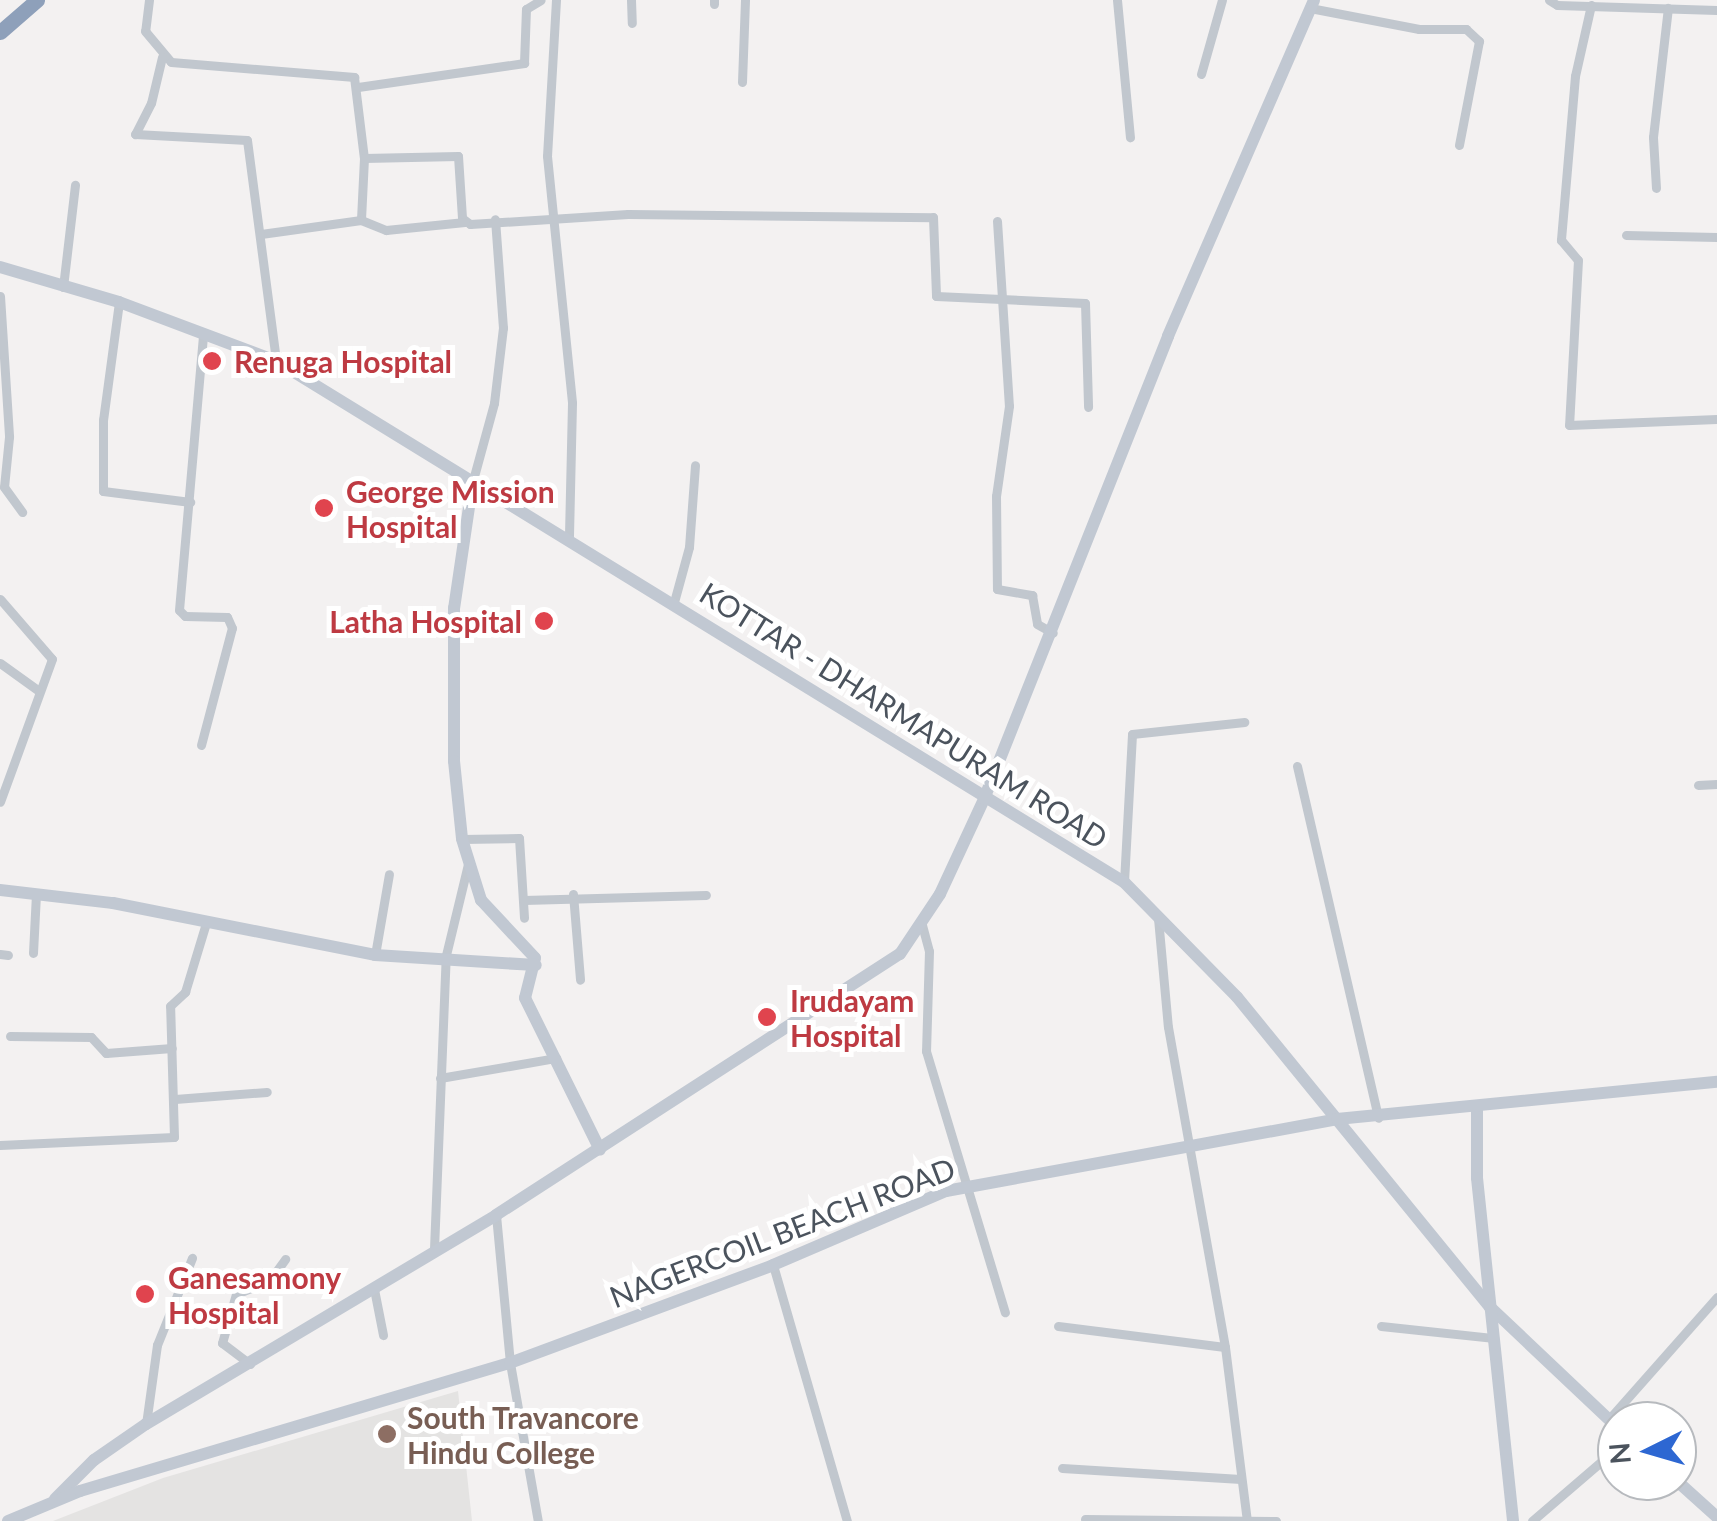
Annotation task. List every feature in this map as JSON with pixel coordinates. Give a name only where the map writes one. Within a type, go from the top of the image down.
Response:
[{"type":"highway","points":[[0,32],[37,0]]},
{"type":"main road","points":[[55,1499],[94,1460],[146,1424],[496,1215],[875,975],[922,925],[984,798],[1054,634],[1168,336],[1312,4]]},
{"type":"main road","name":"KOTTAR - DHARMAPURAM ROAD","points":[[0,267],[118,302],[276,361],[674,602],[1124,882],[1157,910],[1337,1119],[1490,1307],[1597,1408]]},
{"type":"main road","points":[[473,480],[454,608],[454,762],[462,839],[480,900],[536,965]]},
{"type":"main road","points":[[0,890],[36,892],[375,955],[446,956],[536,965]]},
{"type":"main road","points":[[536,965],[524,991],[600,1150]]},
{"type":"main road","name":"NAGERCOIL BEACH ROAD","points":[[8,1521],[34,1515],[55,1499],[510,1363],[773,1265],[946,1191],[1188,1142],[1337,1119],[1717,1082]]},
{"type":"main road","points":[[1477,1106],[1490,1307],[1514,1521]]},
{"type":"main road","points":[[1697,1499],[1717,1517]]},
{"type":"street","points":[[149,0],[145,31],[162,57],[151,103],[134,134],[246,140],[276,361]]},
{"type":"street","points":[[358,87],[524,64],[526,9],[542,0]]},
{"type":"street","points":[[556,0],[550,216],[572,404],[569,538]]},
{"type":"street","points":[[632,0],[632,23]]},
{"type":"street","points":[[742,82],[745,0]]},
{"type":"street","points":[[1117,0],[1130,138]]},
{"type":"street","points":[[1201,74],[1222,0]]},
{"type":"street","points":[[1550,0],[1591,6],[1717,10]]},
{"type":"street","points":[[1312,4],[1420,28],[1466,29],[1479,41],[1459,145]]},
{"type":"street","points":[[1591,6],[1576,76],[1560,240],[1578,260],[1569,425],[1717,419]]},
{"type":"street","points":[[1656,188],[1653,137],[1668,8]]},
{"type":"street","points":[[162,57],[282,74],[349,73],[358,87],[364,158],[362,220]]},
{"type":"street","points":[[364,158],[458,156],[465,222]]},
{"type":"street","points":[[63,287],[74,186]]},
{"type":"street","points":[[261,234],[362,220],[386,230],[550,216],[933,216],[935,294],[1085,303],[1088,407]]},
{"type":"street","points":[[473,480],[494,403],[502,328],[496,219]]},
{"type":"street","points":[[997,221],[1009,406],[996,496],[996,589],[1032,595],[1037,624],[1054,634]]},
{"type":"street","points":[[1626,235],[1717,237]]},
{"type":"street","points":[[0,296],[9,437],[4,487],[22,512]]},
{"type":"street","points":[[118,302],[102,420],[103,491],[190,502]]},
{"type":"street","points":[[202,745],[232,623],[225,616],[180,613],[203,334]]},
{"type":"street","points":[[674,602],[690,547],[695,465]]},
{"type":"street","points":[[0,598],[52,659],[0,802]]},
{"type":"street","points":[[0,664],[39,691]]},
{"type":"street","points":[[1124,882],[1132,734],[1244,722]]},
{"type":"street","points":[[1296,766],[1378,1118]]},
{"type":"street","points":[[1698,785],[1717,784]]},
{"type":"street","points":[[462,839],[520,838],[524,918]]},
{"type":"street","points":[[434,1249],[446,956],[468,864]]},
{"type":"street","points":[[375,955],[389,874]]},
{"type":"street","points":[[34,953],[36,892]]},
{"type":"street","points":[[524,900],[573,894],[706,895]]},
{"type":"street","points":[[573,894],[580,980]]},
{"type":"street","points":[[1157,910],[1188,1142],[1225,1347],[1247,1520]]},
{"type":"street","points":[[922,925],[930,951],[926,1051],[1005,1312]]},
{"type":"street","points":[[0,1145],[174,1138],[170,1006],[185,992],[205,926]]},
{"type":"street","points":[[10,1036],[91,1037],[106,1054],[172,1048]]},
{"type":"street","points":[[440,1078],[556,1058]]},
{"type":"street","points":[[175,1099],[267,1092]]},
{"type":"street","points":[[496,1215],[506,1278],[510,1363],[538,1521]]},
{"type":"street","points":[[146,1424],[157,1345],[192,1258]]},
{"type":"street","points":[[250,1364],[222,1342],[236,1294],[270,1280],[285,1258]]},
{"type":"street","points":[[773,1265],[847,1521]]},
{"type":"street","points":[[374,1289],[383,1335]]},
{"type":"street","points":[[1631,1401],[1717,1297]]},
{"type":"street","points":[[1058,1326],[1225,1347]]},
{"type":"street","points":[[1381,1326],[1494,1338]]},
{"type":"street","points":[[1532,1521],[1597,1465]]},
{"type":"street","points":[[1062,1468],[1241,1478]]},
{"type":"street","points":[[1085,1519],[1276,1521]]},
{"type":"shaded area","name":"South Travancore Hindu College","points":[[458,1391],[472,1521],[53,1521],[163,1478]]},
{"type":"place","name":"Renuga Hospital","points":[[212,361]]},
{"type":"place","name":"George Mission Hospital","points":[[324,508]]},
{"type":"place","name":"Latha Hospital","points":[[544,621]]},
{"type":"place","name":"Irudayam Hospital","points":[[767,1017]]},
{"type":"place","name":"Ganesamony Hospital","points":[[145,1294]]},
{"type":"place","name":"South Travancore Hindu College","points":[[387,1434]]}]
